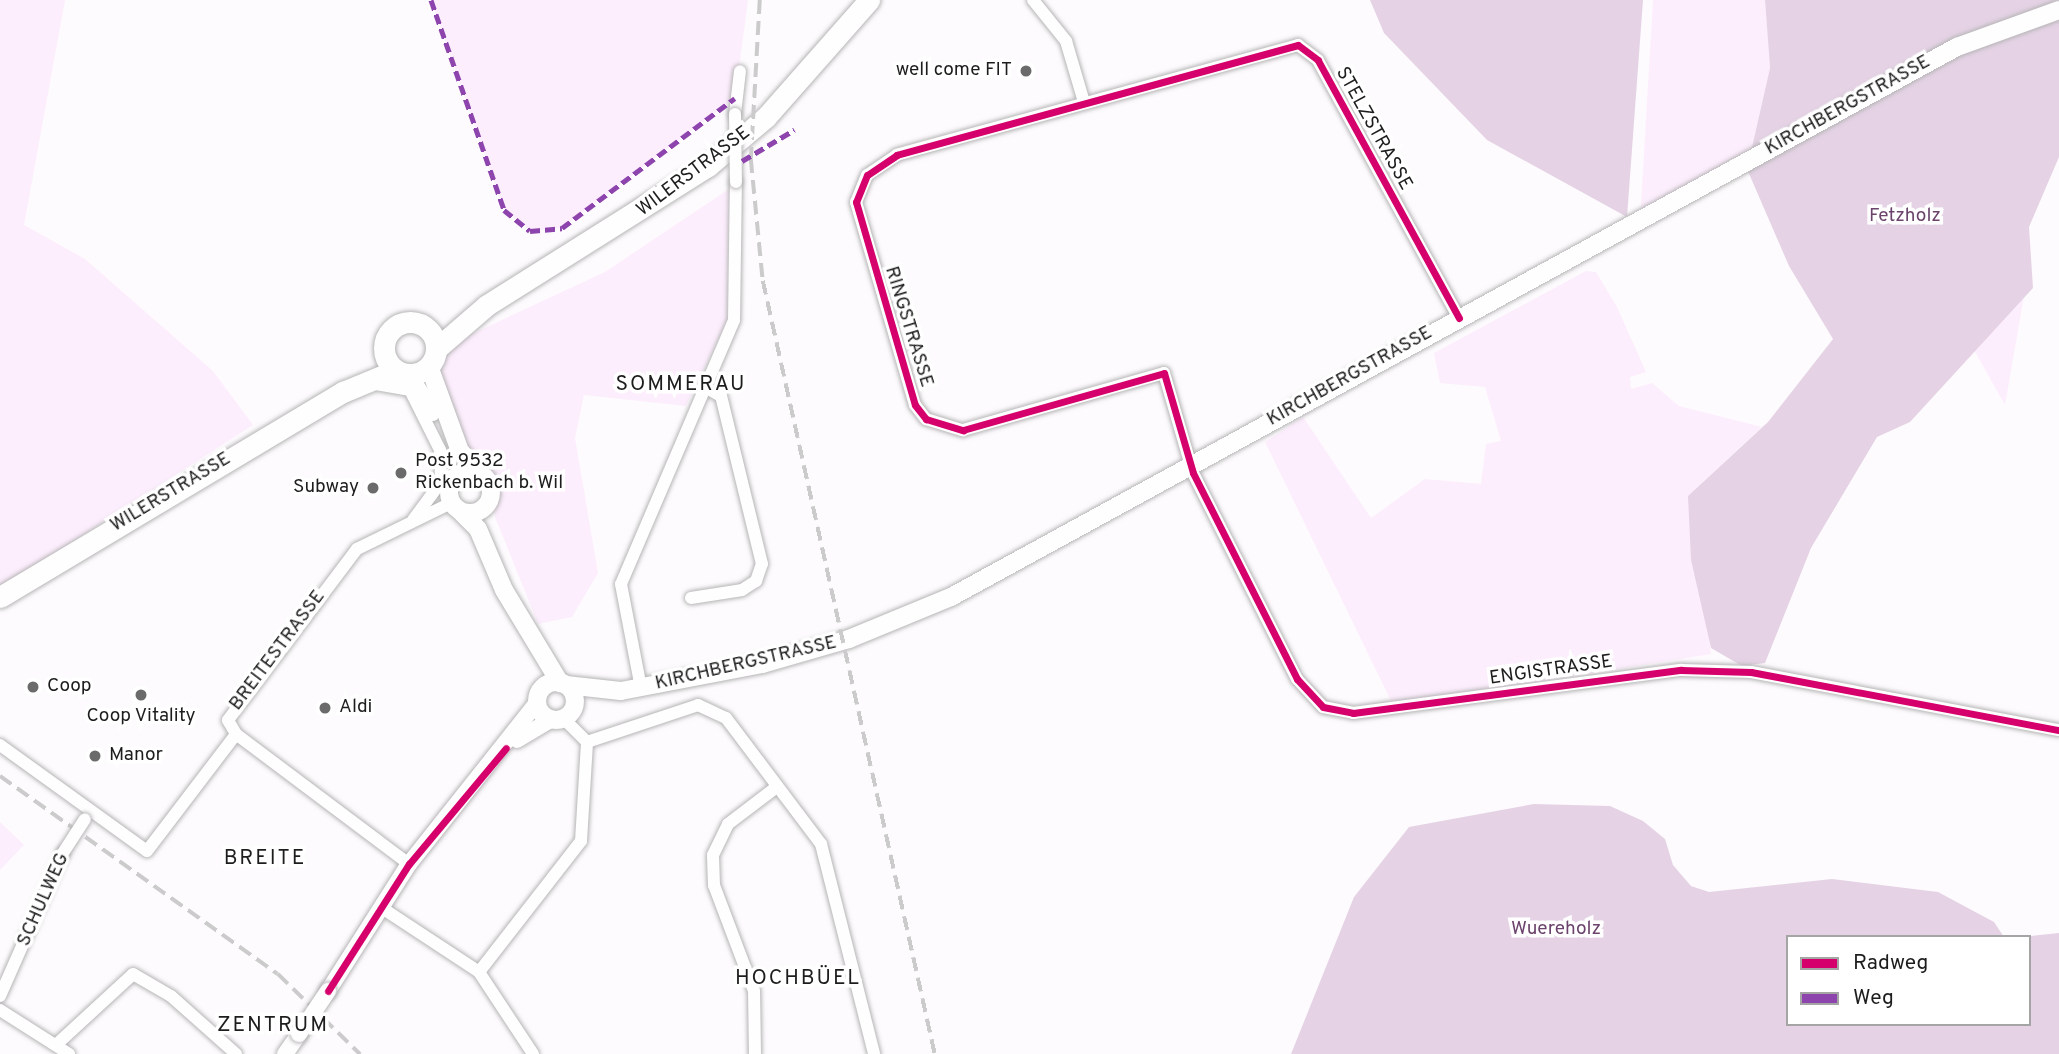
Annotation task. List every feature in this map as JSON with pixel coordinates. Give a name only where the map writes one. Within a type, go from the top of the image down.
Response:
[{"type":"main road","name":"WILERSTRASSE","points":[[433,357],[487,305],[708,166],[766,117],[869,0]]},
{"type":"main road","name":"KIRCHBERGSTRASSE","points":[[563,716],[621,691],[723,672],[849,639],[988,579],[1190,463],[1957,47],[2059,10]]},
{"type":"main road","name":"WILERSTRASSE","points":[[416,323],[487,305]]},
{"type":"main road","points":[[515,600],[489,503],[491,488],[460,451],[433,357],[430,332],[416,323],[393,329],[384,350],[402,372],[444,441],[456,507],[478,529],[515,600],[534,646],[563,684],[563,716]]},
{"type":"main road","name":"WILERSTRASSE","points":[[343,392],[384,350]]},
{"type":"main road","points":[[402,372],[433,357]]},
{"type":"main road","name":"WILERSTRASSE","points":[[0,597],[343,392],[402,372]]},
{"type":"main road","points":[[451,482],[466,471],[480,474]]},
{"type":"main road","points":[[456,507],[478,512],[489,503]]},
{"type":"main road","points":[[534,646],[540,695],[563,716]]},
{"type":"main road","name":"KIRCHBERGSTRASSE","points":[[563,684],[621,691]]},
{"type":"main road","points":[[540,695],[563,684]]},
{"type":"street","points":[[1033,0],[1066,41],[1084,102]]},
{"type":"street","name":"STELZSTRASSE","points":[[1084,102],[1284,46],[1309,51],[1459,318]]},
{"type":"street","points":[[641,688],[621,584],[734,320],[735,114],[740,71]]},
{"type":"street","name":"RINGSTRASSE","points":[[1084,102],[880,163],[861,187],[859,218],[915,405],[926,419],[963,430],[1164,373],[1190,463]]},
{"type":"street","points":[[343,392],[393,383],[410,390],[424,409],[442,473],[412,520]]},
{"type":"street","points":[[691,598],[743,590],[756,581],[762,564],[721,396],[705,387]]},
{"type":"street","name":"ENGISTRASSE","points":[[1190,463],[1297,679],[1316,702],[1340,713],[1681,670],[1751,672],[2059,730]]},
{"type":"street","name":"BREITESTRASSE","points":[[409,864],[236,734],[229,714],[344,562],[372,538],[412,520],[456,507]]},
{"type":"street","points":[[285,1054],[409,864],[506,748],[540,695]]},
{"type":"street","points":[[587,742],[665,712],[708,706],[726,718],[774,789],[821,844],[874,1054]]},
{"type":"street","points":[[479,972],[581,841],[587,742],[563,716],[506,748]]},
{"type":"street","points":[[0,745],[89,814],[147,851],[236,734]]},
{"type":"street","points":[[755,1054],[754,991],[714,886],[713,855],[727,824],[774,789]]},
{"type":"street","name":"SCHULWEG","points":[[0,996],[63,853],[89,814]]},
{"type":"street","points":[[382,908],[479,972],[533,1054]]},
{"type":"street","points":[[57,1044],[133,974],[171,996],[236,1054]]},
{"type":"street","points":[[0,1010],[69,1054]]},
{"type":"shaded area","points":[[0,0],[65,0],[24,225],[85,259],[213,371],[253,425],[0,588]]},
{"type":"shaded area","points":[[431,0],[748,0],[735,98],[562,228],[530,231],[504,210]]},
{"type":"shaded area","points":[[1653,0],[1765,0],[1770,68],[1747,169],[1640,221]]},
{"type":"shaded area","points":[[729,189],[727,320],[686,406],[584,395],[575,438],[598,573],[572,617],[538,624],[495,517],[494,482],[468,454],[437,376],[450,344],[605,272]]},
{"type":"shaded area","points":[[1586,271],[1596,272],[1617,307],[1646,372],[1630,377],[1631,389],[1652,383],[1679,406],[1762,427],[1690,494],[1711,654],[1393,705],[1265,442],[1303,417],[1371,518],[1425,479],[1481,484],[1486,444],[1501,441],[1485,387],[1440,383],[1434,353]]},
{"type":"shaded area","points":[[2024,296],[2005,405],[1974,350]]},
{"type":"shaded area","points":[[0,822],[24,845],[0,870]]},
{"type":"green space","points":[[1370,0],[1643,0],[1627,217],[1487,140],[1384,33]]},
{"type":"green space","name":"Fetzholz","points":[[1765,0],[2059,0],[2059,157],[2029,227],[2033,288],[1910,422],[1877,437],[1811,548],[1765,663],[1742,666],[1711,648],[1691,560],[1688,496],[1768,422],[1833,339],[1789,266],[1747,169],[1770,68]]},
{"type":"green space","name":"Wuereholz","points":[[1534,804],[1610,806],[1643,821],[1665,839],[1673,865],[1691,886],[1709,892],[1832,879],[1938,892],[1994,922],[2003,935],[1786,935],[1786,1026],[2031,1026],[2031,936],[2059,933],[2059,1054],[1291,1054],[1354,897],[1409,827]]},
{"type":"railway","points":[[760,0],[751,159],[763,281],[935,1054]]},
{"type":"railway","points":[[0,776],[278,974],[360,1054]]},
{"type":"marked path","points":[[431,0],[504,210],[530,231],[562,228],[735,98]]},
{"type":"marked path","points":[[742,161],[794,130]]},
{"type":"cycle path","points":[[1459,318],[1318,60],[1298,45],[897,155],[867,175],[856,202],[915,405],[926,419],[963,430],[1164,373],[1193,473],[1297,679],[1323,707],[1353,713],[1681,670],[1751,672],[2059,730]]},
{"type":"cycle path","points":[[328,991],[409,864],[506,748]]},
{"type":"place","name":"well come FIT","points":[[1026,71]]},
{"type":"place","name":"Post 9532 Rickenbach b. Wil","points":[[401,473]]},
{"type":"place","name":"Subway","points":[[373,488]]},
{"type":"place","name":"Coop","points":[[33,687]]},
{"type":"place","name":"Coop Vitality","points":[[141,695]]},
{"type":"place","name":"Aldi","points":[[325,708]]},
{"type":"place","name":"Manor","points":[[95,756]]},
{"type":"district","name":"SOMMERAU","points":[[681,385]]},
{"type":"district","name":"BREITE","points":[[265,859]]},
{"type":"district","name":"HOCHBÜEL","points":[[798,979]]},
{"type":"district","name":"ZENTRUM","points":[[273,1026]]}]
